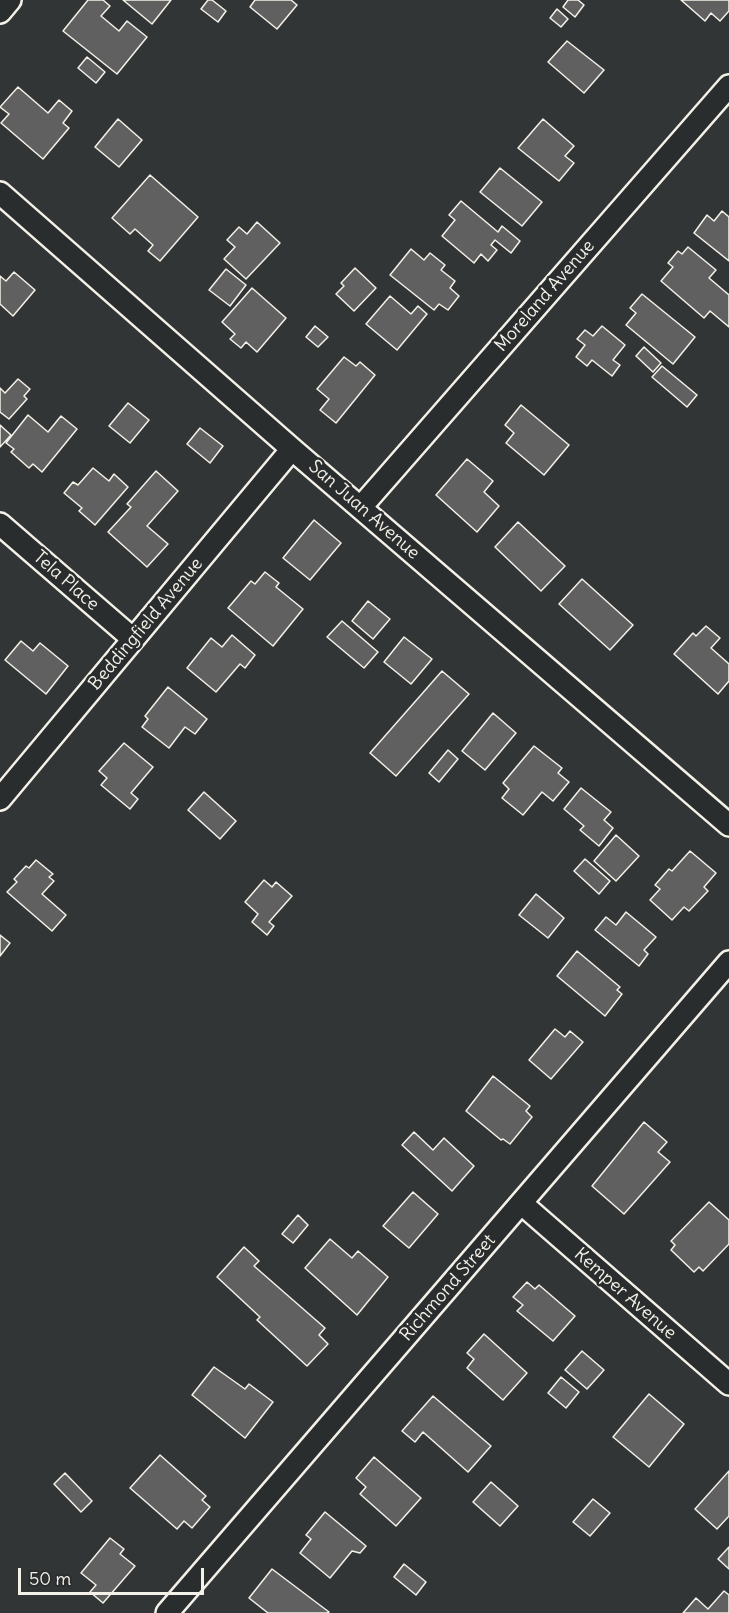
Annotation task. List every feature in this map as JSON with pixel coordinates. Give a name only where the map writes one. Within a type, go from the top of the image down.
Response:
[{"type":"street","points":[[0,12],[10,0]]},
{"type":"street","name":"Moreland Avenue","points":[[360,507],[729,86]]},
{"type":"street","name":"San Juan Avenue","points":[[0,193],[292,449],[729,825]]},
{"type":"street","name":"Beddingfield Avenue","points":[[0,799],[292,449]]},
{"type":"street","name":"Tela Place","points":[[0,524],[133,639]]},
{"type":"street","name":"Richmond Street","points":[[167,1613],[729,963]]},
{"type":"street","name":"Kemper Avenue","points":[[521,1203],[729,1384]]},
{"type":"building","points":[[88,0],[103,0],[110,6],[101,16],[119,31],[127,21],[147,37],[117,74],[63,31]]},
{"type":"building","points":[[123,0],[171,0],[152,24]]},
{"type":"building","points":[[208,0],[212,0],[226,11],[218,22],[201,9]]},
{"type":"building","points":[[255,0],[291,0],[297,5],[277,29],[250,7]]},
{"type":"building","points":[[568,0],[578,0],[584,5],[575,17],[563,7]]},
{"type":"building","points":[[681,0],[729,0],[729,11],[720,21],[711,13],[705,21]]},
{"type":"building","points":[[557,9],[568,19],[561,27],[550,18]]},
{"type":"building","points":[[567,41],[604,70],[584,93],[548,62]]},
{"type":"building","points":[[87,57],[105,72],[96,83],[78,68]]},
{"type":"building","points":[[18,87],[48,113],[59,100],[72,111],[63,123],[69,128],[43,159],[1,123],[9,114],[0,107]]},
{"type":"building","points":[[118,119],[142,140],[119,167],[95,147]]},
{"type":"building","points":[[543,119],[574,146],[565,156],[574,163],[559,181],[518,148]]},
{"type":"building","points":[[500,168],[542,202],[522,226],[480,192]]},
{"type":"building","points":[[150,175],[198,217],[160,261],[148,251],[153,245],[135,229],[130,234],[112,218]]},
{"type":"building","points":[[461,201],[498,232],[502,226],[520,241],[511,253],[495,240],[491,245],[497,250],[488,261],[481,254],[474,263],[442,236],[455,220],[449,215]]},
{"type":"building","points":[[722,211],[729,217],[729,261],[694,233],[707,215],[714,221]]},
{"type":"building","points":[[257,222],[280,243],[246,279],[224,259],[235,247],[227,240],[239,227],[247,234]]},
{"type":"building","points":[[688,247],[716,270],[709,278],[729,295],[729,327],[710,311],[704,318],[661,281],[673,267],[668,263],[678,251],[682,254]]},
{"type":"building","points":[[411,249],[424,260],[430,253],[445,265],[441,270],[455,281],[450,288],[459,296],[448,310],[439,304],[434,310],[390,275]]},
{"type":"building","points":[[355,268],[376,288],[354,311],[336,294],[344,286],[341,283]]},
{"type":"building","points":[[226,269],[246,285],[230,306],[209,290]]},
{"type":"building","points":[[14,272],[35,290],[13,316],[0,304],[0,276],[6,281]]},
{"type":"building","points":[[252,288],[286,318],[257,352],[246,342],[241,348],[230,339],[235,334],[222,322]]},
{"type":"building","points":[[642,294],[695,337],[673,364],[626,325],[636,313],[630,308]]},
{"type":"building","points":[[390,296],[411,314],[418,306],[427,314],[397,350],[366,324]]},
{"type":"building","points":[[315,326],[328,337],[318,347],[306,337]]},
{"type":"building","points":[[602,326],[625,345],[613,360],[620,365],[612,376],[592,360],[587,366],[576,357],[585,345],[577,339],[585,330],[593,336]]},
{"type":"building","points":[[644,347],[661,363],[653,372],[636,356]]},
{"type":"building","points":[[344,357],[356,366],[360,362],[375,375],[336,423],[320,410],[329,399],[317,389]]},
{"type":"building","points":[[662,366],[697,395],[687,407],[652,377]]},
{"type":"building","points":[[18,379],[30,389],[24,396],[27,399],[9,419],[0,412],[0,388],[5,393]]},
{"type":"building","points":[[128,403],[149,420],[130,443],[109,426]]},
{"type":"building","points":[[521,405],[569,445],[544,475],[506,443],[514,433],[505,425]]},
{"type":"building","points":[[28,415],[48,432],[61,416],[77,429],[42,472],[33,464],[29,468],[11,452],[14,449],[6,443]]},
{"type":"building","points":[[0,425],[11,435],[0,447]]},
{"type":"building","points":[[200,428],[223,446],[210,463],[187,444]]},
{"type":"building","points":[[467,459],[493,481],[484,492],[499,506],[477,532],[436,495]]},
{"type":"building","points":[[93,468],[109,481],[114,474],[128,487],[95,525],[79,511],[82,508],[64,493],[73,482],[78,485]]},
{"type":"building","points":[[156,471],[178,491],[147,526],[168,544],[147,567],[108,532],[131,507],[127,504]]},
{"type":"building","points":[[314,520],[341,543],[310,580],[283,558]]},
{"type":"building","points":[[518,522],[565,566],[541,591],[495,547]]},
{"type":"building","points":[[265,572],[279,583],[276,587],[303,609],[273,646],[228,608],[251,581],[255,584]]},
{"type":"building","points":[[582,579],[633,625],[610,650],[559,604]]},
{"type":"building","points":[[368,601],[390,619],[373,639],[352,621]]},
{"type":"building","points":[[342,621],[378,652],[364,668],[327,637]]},
{"type":"building","points":[[706,626],[720,638],[711,648],[729,664],[729,681],[718,694],[674,654],[693,633],[696,636]]},
{"type":"building","points":[[232,635],[255,655],[245,668],[240,664],[216,692],[187,668],[211,638],[222,647]]},
{"type":"building","points":[[404,637],[432,659],[411,684],[384,662]]},
{"type":"building","points":[[21,641],[33,651],[40,643],[68,666],[46,694],[5,660]]},
{"type":"building","points":[[442,671],[469,694],[396,776],[370,753]]},
{"type":"building","points":[[168,687],[207,719],[195,734],[185,727],[169,748],[142,727],[148,719],[145,716]]},
{"type":"building","points":[[493,713],[516,733],[485,770],[462,751]]},
{"type":"building","points":[[124,743],[153,767],[131,793],[138,799],[130,809],[101,785],[107,778],[99,771]]},
{"type":"building","points":[[534,746],[562,768],[558,773],[569,782],[553,801],[542,792],[523,815],[502,798],[509,789],[503,783]]},
{"type":"building","points":[[448,750],[458,759],[439,782],[429,773]]},
{"type":"building","points":[[581,788],[611,812],[604,820],[613,828],[599,846],[580,830],[584,826],[564,809]]},
{"type":"building","points":[[204,792],[236,821],[220,839],[188,810]]},
{"type":"building","points":[[616,835],[639,856],[616,881],[594,861]]},
{"type":"building","points":[[690,851],[716,873],[704,887],[708,891],[689,911],[684,907],[672,920],[650,900],[660,889],[655,885],[669,869],[672,871]]},
{"type":"building","points":[[585,859],[610,881],[599,894],[574,871]]},
{"type":"building","points":[[36,860],[53,874],[49,877],[54,881],[42,894],[66,915],[52,931],[7,892],[17,882],[14,879],[26,866],[29,868]]},
{"type":"building","points":[[264,880],[272,887],[276,882],[292,896],[269,922],[274,926],[267,935],[252,922],[258,914],[245,902]]},
{"type":"building","points":[[536,894],[564,918],[548,938],[519,915]]},
{"type":"building","points":[[626,912],[656,937],[644,950],[648,954],[639,966],[595,930],[606,917],[616,925]]},
{"type":"building","points":[[0,935],[10,943],[0,956]]},
{"type":"building","points":[[577,951],[620,987],[617,990],[622,994],[605,1016],[557,976]]},
{"type":"building","points":[[555,1029],[565,1037],[570,1031],[583,1042],[551,1079],[529,1060]]},
{"type":"building","points":[[493,1076],[530,1106],[526,1111],[532,1117],[510,1144],[501,1140],[466,1111]]},
{"type":"building","points":[[644,1122],[667,1142],[658,1152],[670,1162],[624,1214],[592,1186]]},
{"type":"building","points":[[414,1132],[433,1150],[444,1138],[474,1166],[452,1191],[402,1145]]},
{"type":"building","points":[[413,1192],[438,1214],[409,1248],[383,1226]]},
{"type":"building","points":[[709,1202],[729,1220],[729,1244],[703,1271],[699,1267],[694,1272],[671,1250],[675,1245],[671,1241]]},
{"type":"building","points":[[298,1215],[308,1225],[293,1243],[282,1234]]},
{"type":"building","points":[[330,1239],[352,1258],[358,1251],[388,1277],[357,1315],[305,1268]]},
{"type":"building","points":[[244,1247],[259,1261],[254,1266],[325,1328],[319,1335],[328,1344],[307,1366],[257,1320],[260,1317],[217,1277]]},
{"type":"building","points":[[527,1282],[535,1289],[539,1285],[575,1316],[553,1341],[517,1311],[523,1305],[513,1297]]},
{"type":"building","points":[[484,1334],[527,1373],[503,1400],[467,1368],[474,1359],[467,1353]]},
{"type":"building","points":[[582,1351],[604,1370],[587,1389],[565,1370]]},
{"type":"building","points":[[214,1367],[245,1389],[249,1384],[273,1402],[245,1438],[192,1395]]},
{"type":"building","points":[[561,1377],[579,1392],[566,1408],[548,1393]]},
{"type":"building","points":[[649,1394],[684,1424],[649,1467],[613,1437]]},
{"type":"building","points":[[433,1396],[491,1446],[468,1472],[423,1432],[415,1442],[402,1431]]},
{"type":"building","points":[[160,1455],[206,1496],[202,1500],[210,1507],[192,1528],[184,1521],[177,1529],[130,1488]]},
{"type":"building","points":[[374,1457],[421,1498],[396,1526],[360,1494],[366,1487],[356,1478]]},
{"type":"building","points":[[729,1471],[729,1516],[717,1529],[695,1509]]},
{"type":"building","points":[[65,1473],[92,1501],[81,1512],[54,1484]]},
{"type":"building","points":[[491,1482],[518,1506],[500,1526],[473,1502]]},
{"type":"building","points":[[593,1499],[610,1513],[590,1536],[573,1522]]},
{"type":"building","points":[[325,1512],[366,1546],[360,1553],[352,1551],[330,1578],[300,1553],[311,1539],[306,1535]]},
{"type":"building","points":[[110,1538],[124,1549],[120,1554],[135,1566],[103,1603],[90,1592],[96,1585],[81,1573]]},
{"type":"building","points":[[729,1547],[729,1569],[718,1559]]},
{"type":"building","points":[[404,1564],[426,1582],[416,1595],[394,1577]]},
{"type":"building","points":[[272,1569],[329,1612],[268,1613],[249,1598]]},
{"type":"building","points":[[724,1591],[729,1595],[729,1613],[683,1613],[696,1598],[708,1609]]}]
